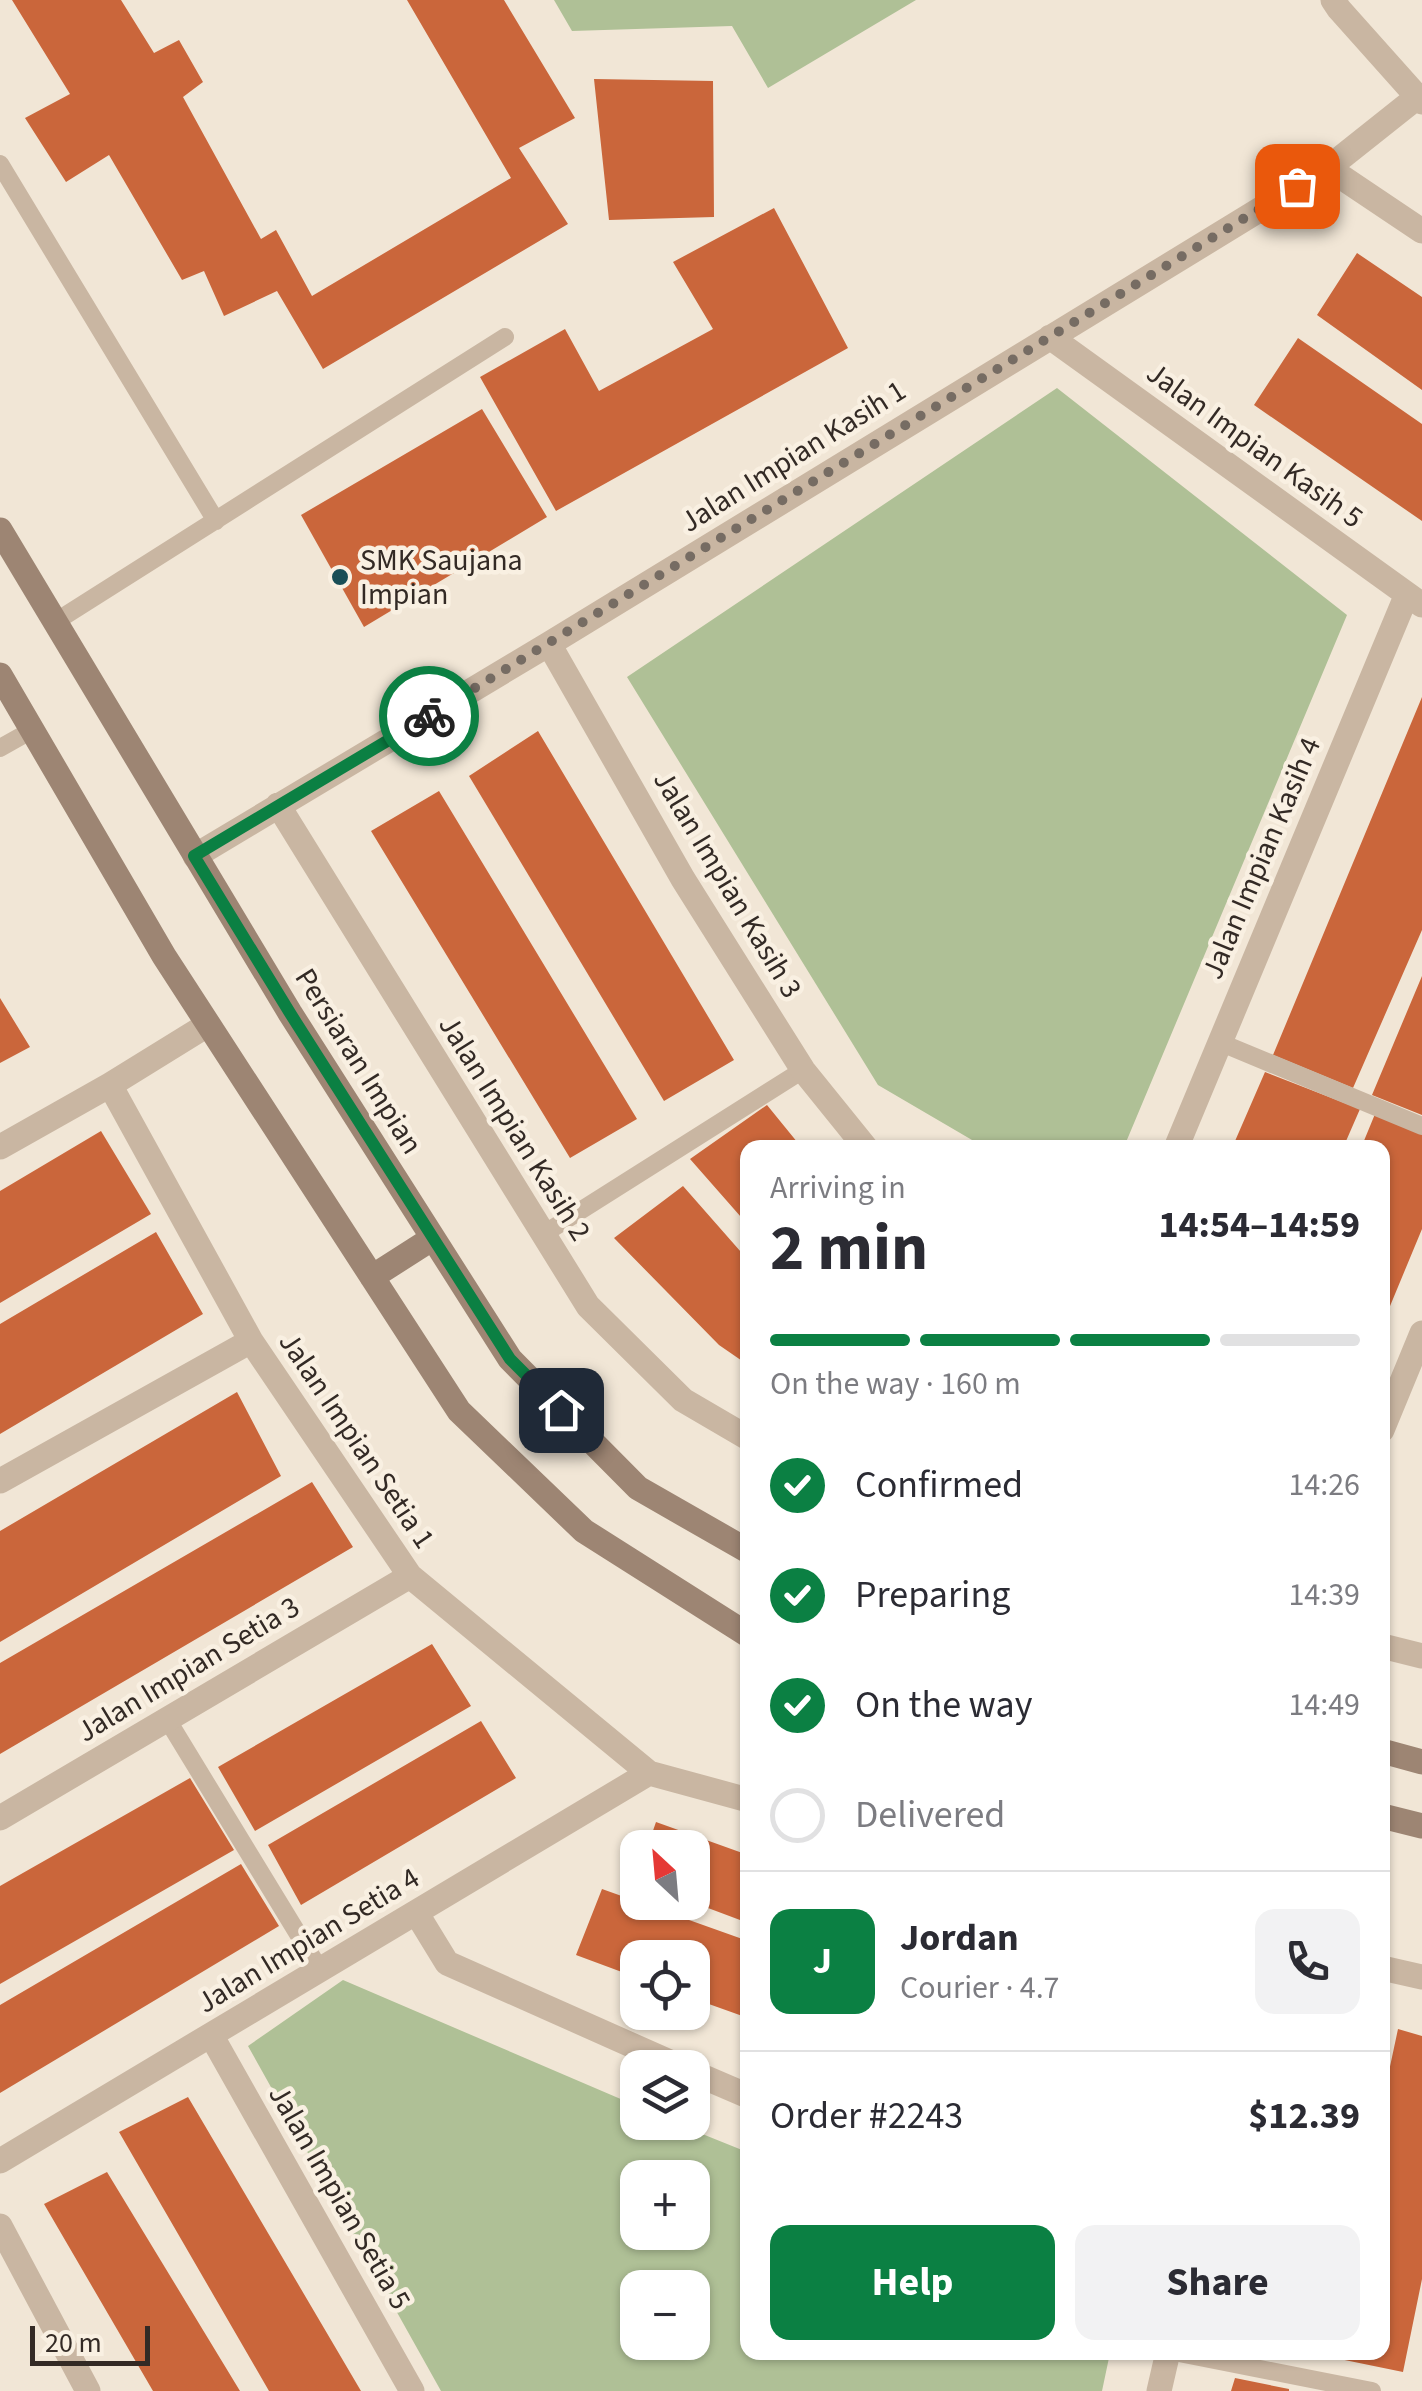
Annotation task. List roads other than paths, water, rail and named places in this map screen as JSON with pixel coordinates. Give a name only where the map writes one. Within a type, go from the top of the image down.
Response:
[{"type":"street","points":[[1333,0],[1419,100]]},
{"type":"street","name":"Jalan Impian Kasih 1","points":[[194,856],[1328,168],[1419,100]]},
{"type":"street","points":[[1328,168],[1422,231]]},
{"type":"street","name":"Jalan Impian Kasih 5","points":[[1050,336],[1414,600]]},
{"type":"street","name":"Persiaran Impian","points":[[0,530],[290,1013],[510,1359],[638,1488],[740,1546]]},
{"type":"street","name":"Jalan Impian Kasih 4","points":[[1179,1140],[1414,600]]},
{"type":"street","name":"Jalan Impian Kasih 3","points":[[549,644],[683,878],[803,1070],[860,1140]]},
{"type":"street","points":[[0,676],[207,1025],[460,1411],[584,1531],[740,1630]]},
{"type":"street","name":"Jalan Impian Kasih 2","points":[[278,806],[588,1306],[683,1400],[740,1433]]},
{"type":"street","points":[[0,1147],[207,1025]]},
{"type":"street","name":"Jalan Impian Setia 1","points":[[110,1085],[250,1341],[410,1576],[648,1773],[740,1798]]},
{"type":"street","points":[[372,1277],[433,1238]]},
{"type":"street","points":[[1390,1410],[1422,1332]]},
{"type":"street","points":[[0,1481],[250,1341]]},
{"type":"street","name":"Jalan Impian Setia 3","points":[[0,1818],[410,1576]]},
{"type":"street","points":[[1390,1648],[1422,1656]]},
{"type":"street","points":[[1390,1753],[1422,1762]]},
{"type":"street","name":"Jalan Impian Setia 4","points":[[0,2161],[648,1773]]},
{"type":"street","points":[[1390,1818],[1422,1826]]},
{"type":"street","points":[[417,1914],[447,1963],[643,2050]]},
{"type":"street","points":[[1390,1970],[1422,1977]]},
{"type":"street","name":"Jalan Impian Setia 5","points":[[210,2036],[412,2391]]},
{"type":"street","points":[[710,2080],[740,2093]]},
{"type":"street","points":[[0,2226],[88,2391]]},
{"type":"street","points":[[1159,2391],[1169,2360]]},
{"type":"lane","points":[[0,164],[216,521]]},
{"type":"lane","points":[[56,622],[504,337]]},
{"type":"lane","points":[[0,748],[32,730]]},
{"type":"lane","points":[[1219,1042],[1422,1126]]},
{"type":"lane","points":[[542,1235],[803,1070]]},
{"type":"lane","points":[[166,1720],[320,1970]]},
{"type":"lane","points":[[1212,2360],[1372,2391]]},
{"type":"place","name":"SMK Saujana Impian","points":[[340,577]]}]
